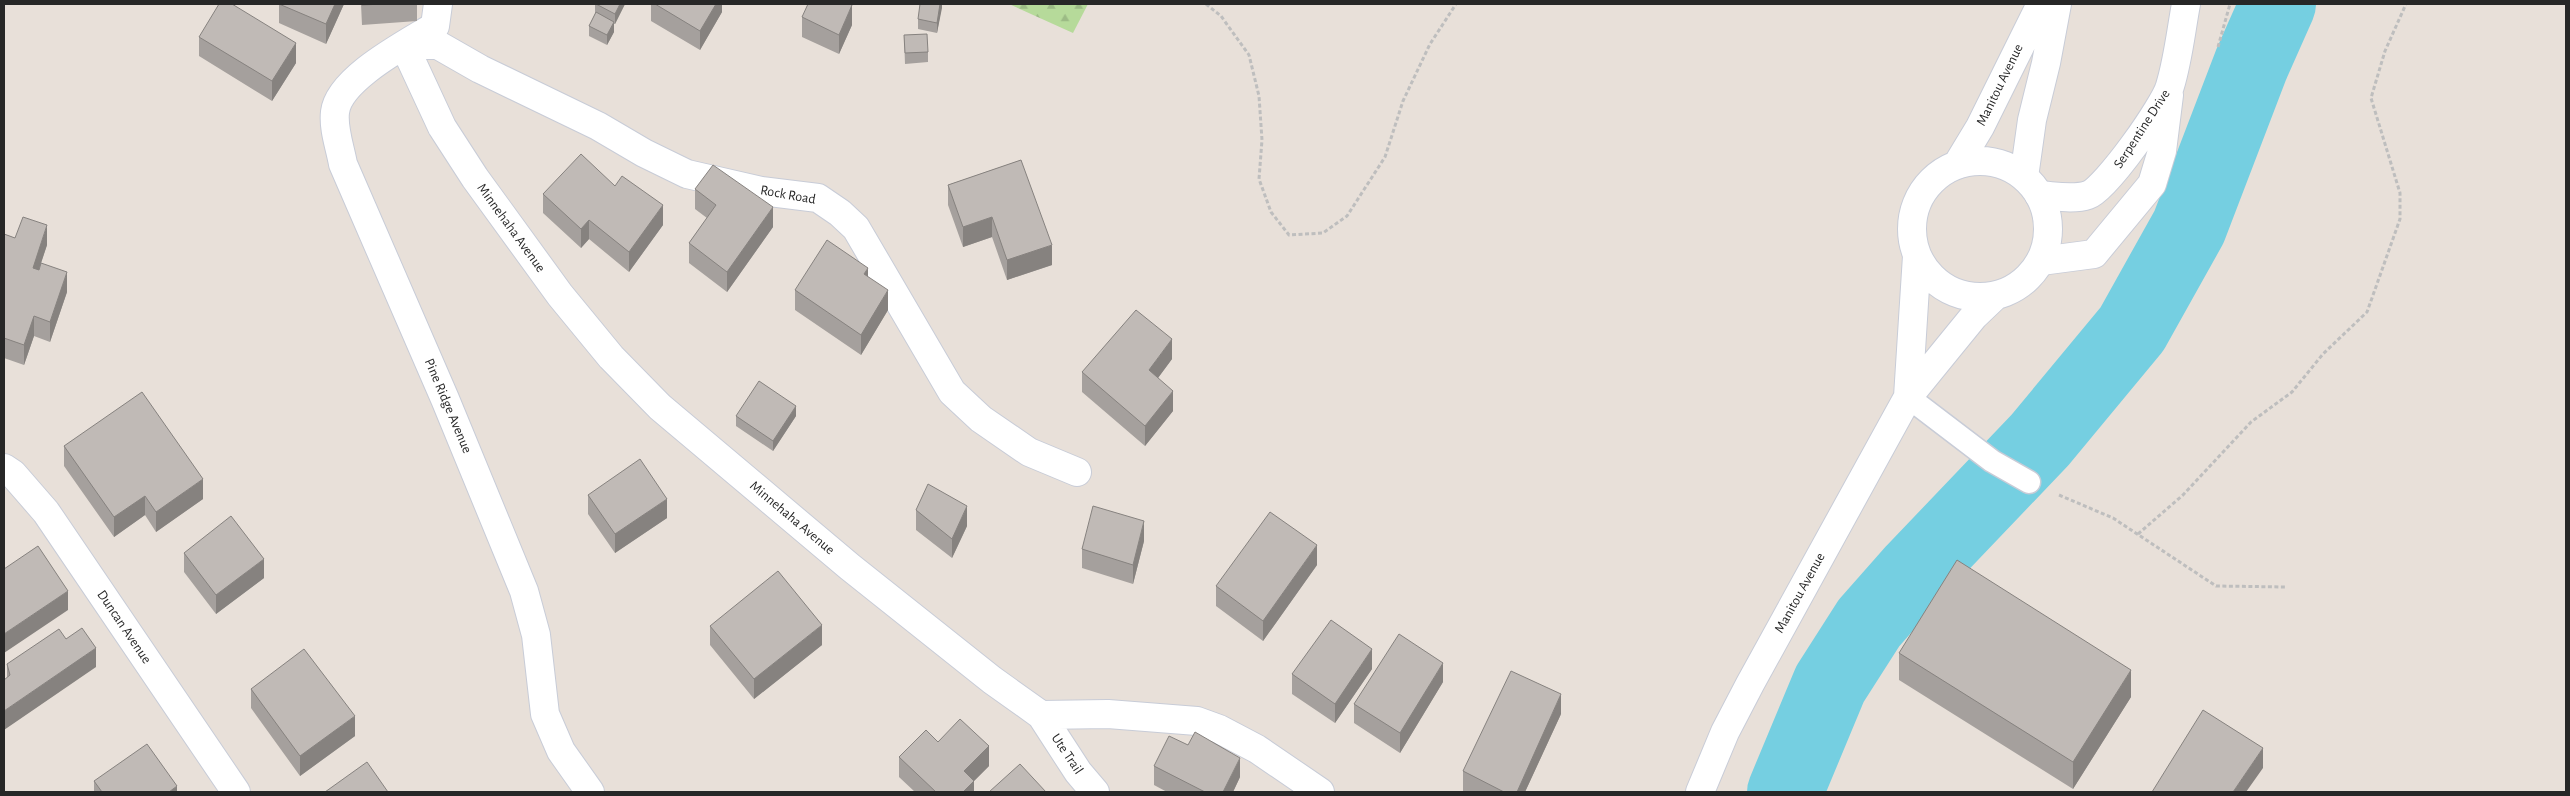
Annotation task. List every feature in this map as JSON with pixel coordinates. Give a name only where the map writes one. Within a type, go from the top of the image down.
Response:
[{"type":"street","name":"Pine Ridge Avenue","points":[[438,4],[435,26],[362,74],[341,96],[335,109],[334,123],[343,164],[445,399],[524,591],[536,635],[545,714],[561,751],[590,792]]},
{"type":"street","name":"Manitou Avenue","points":[[1957,165],[1980,127],[2040,4]]},
{"type":"street","points":[[2031,186],[2032,120],[2046,63],[2057,4]]},
{"type":"street","name":"Serpentine Drive","points":[[2031,186],[2070,198],[2089,195],[2102,185],[2128,155],[2170,88],[2186,4]]},
{"type":"street","name":"Rock Road","points":[[404,46],[438,45],[480,69],[598,126],[644,153],[687,174],[760,190],[818,198],[840,213],[856,228],[952,392],[981,418],[1029,452],[1077,472]]},
{"type":"street","name":"Minnehaha Avenue","points":[[404,46],[442,126],[475,178],[549,281],[612,357],[660,406],[850,567],[992,680],[1041,715]]},
{"type":"street","points":[[2041,261],[2094,254],[2152,184],[2162,152],[2170,88]]},
{"type":"street","points":[[1980,161],[1991,162],[2004,165],[2031,186],[2044,204],[2049,227],[2048,240],[2041,261],[2019,286],[1995,296],[1967,296],[1946,288],[1929,275],[1917,256],[1912,222],[1917,202],[1935,177],[1957,165],[1980,161]]},
{"type":"street","name":"Manitou Avenue","points":[[1908,397],[1917,256]]},
{"type":"street","name":"Manitou Avenue","points":[[1700,792],[1725,732],[1750,684],[1908,397],[1974,316],[1995,296]]},
{"type":"street","name":"Duncan Avenue","points":[[4,468],[13,474],[46,512],[236,792]]},
{"type":"street","points":[[1041,715],[1108,714],[1197,721],[1219,729],[1257,749],[1320,792]]},
{"type":"street","name":"Ute Trail","points":[[1041,715],[1078,772],[1095,792]]},
{"type":"lane","points":[[1908,397],[1992,461],[2029,482]]},
{"type":"path","points":[[1206,4],[1221,16],[1249,55],[1259,96],[1262,140],[1260,180],[1271,212],[1289,235],[1324,233],[1347,216],[1385,157],[1407,93],[1430,44],[1456,4]]},
{"type":"path","points":[[2138,534],[2183,495],[2251,422],[2292,392],[2323,354],[2367,312],[2400,219],[2400,194],[2371,98],[2384,51],[2406,4]]},
{"type":"path","points":[[2029,482],[2113,518],[2216,586],[2287,587]]},
{"type":"green space","points":[[1009,4],[1088,4],[1073,33]]},
{"type":"building","points":[[219,4],[232,4],[296,43],[272,81],[199,37]]},
{"type":"building","points":[[279,4],[335,4],[326,24]]},
{"type":"building","points":[[596,4],[620,4],[615,14]]},
{"type":"building","points":[[655,4],[716,4],[700,31]]},
{"type":"building","points":[[808,4],[852,5],[839,35],[802,17]]},
{"type":"building","points":[[920,4],[940,4],[937,23],[918,19]]},
{"type":"building","points":[[596,12],[614,22],[607,35],[589,26]]},
{"type":"building","points":[[927,34],[928,52],[905,53],[904,35]]},
{"type":"building","points":[[581,154],[615,186],[622,176],[663,205],[629,252],[589,220],[581,229],[543,194]]},
{"type":"building","points":[[1021,160],[1052,245],[1007,260],[992,217],[963,227],[948,185]]},
{"type":"building","points":[[713,165],[773,207],[727,272],[689,243],[716,205],[695,189]]},
{"type":"building","points":[[23,217],[47,225],[33,268],[39,270],[41,263],[67,272],[50,322],[34,316],[24,345],[4,338],[4,234],[15,238]]},
{"type":"building","points":[[827,240],[868,268],[864,274],[888,290],[861,335],[795,290]]},
{"type":"building","points":[[1136,310],[1172,339],[1149,370],[1173,391],[1145,426],[1082,372]]},
{"type":"building","points":[[759,381],[796,406],[773,441],[736,416]]},
{"type":"building","points":[[142,392],[203,479],[156,512],[145,496],[114,517],[64,446]]},
{"type":"building","points":[[640,459],[667,499],[615,534],[588,495]]},
{"type":"building","points":[[928,484],[967,506],[952,539],[916,510]]},
{"type":"building","points":[[1093,506],[1144,521],[1133,565],[1082,549]]},
{"type":"building","points":[[1270,512],[1317,545],[1263,621],[1216,586]]},
{"type":"building","points":[[231,516],[264,559],[216,595],[184,553]]},
{"type":"building","points":[[38,546],[68,591],[4,634],[4,569]]},
{"type":"building","points":[[1957,560],[2131,670],[2073,762],[1899,653]]},
{"type":"building","points":[[778,571],[822,625],[754,679],[710,626]]},
{"type":"building","points":[[1331,620],[1372,649],[1335,704],[1292,674]]},
{"type":"building","points":[[82,628],[96,648],[4,711],[4,680],[10,675],[7,664],[59,629],[66,639]]},
{"type":"building","points":[[1399,634],[1443,663],[1400,733],[1354,704]]},
{"type":"building","points":[[304,649],[355,716],[300,756],[251,689]]},
{"type":"building","points":[[1511,671],[1561,694],[1517,792],[1504,792],[1463,771]]},
{"type":"building","points":[[2203,710],[2263,748],[2233,792],[2152,792]]},
{"type":"building","points":[[960,719],[989,746],[964,771],[974,781],[963,792],[936,792],[899,757],[926,730],[938,742]]},
{"type":"building","points":[[1195,732],[1240,758],[1223,792],[1205,792],[1154,766],[1169,736],[1188,745]]},
{"type":"building","points":[[147,744],[177,786],[169,792],[102,792],[94,781]]},
{"type":"building","points":[[367,762],[388,792],[325,792]]},
{"type":"building","points":[[1020,764],[1046,792],[989,792]]},
{"type":"waterway","points":[[1785,792],[1830,684],[1869,623],[1914,572],[2040,440],[2132,329],[2189,227],[2251,65],[2278,4]]}]
